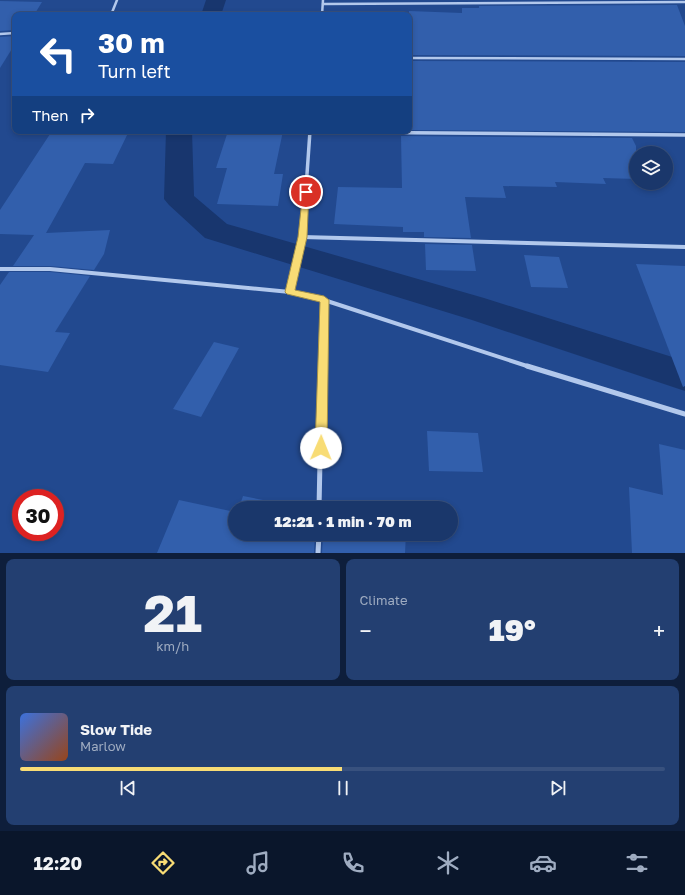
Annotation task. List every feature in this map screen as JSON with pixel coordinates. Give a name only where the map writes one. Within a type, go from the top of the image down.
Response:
[{"type":"street","points":[[112,12],[117,0]]},
{"type":"street","points":[[322,12],[323,0]]},
{"type":"street","points":[[323,4],[685,2]]},
{"type":"street","points":[[0,34],[12,33]]},
{"type":"street","points":[[412,58],[685,60]]},
{"type":"street","points":[[412,133],[685,135]]},
{"type":"street","points":[[290,291],[302,238],[310,134]]},
{"type":"street","points":[[302,238],[685,247]]},
{"type":"street","points":[[0,269],[50,269],[290,291],[324,300],[587,385],[685,414]]},
{"type":"street","points":[[320,501],[324,300]]},
{"type":"street","points":[[318,553],[319,541]]},
{"type":"building","points":[[0,1],[42,2],[36,12],[12,12],[12,30],[0,31]]},
{"type":"building","points":[[677,5],[685,26],[685,56],[412,55],[412,12],[409,11],[462,13],[462,8],[479,8],[479,6]]},
{"type":"building","points":[[12,36],[12,49],[0,68],[0,37]]},
{"type":"building","points":[[412,61],[685,62],[685,132],[412,130]]},
{"type":"building","points":[[50,134],[128,134],[113,164],[85,163],[46,233],[110,230],[104,254],[94,270],[50,266],[13,266],[34,235],[0,234],[0,210]]},
{"type":"building","points":[[227,134],[282,134],[274,174],[283,174],[278,206],[217,204],[227,168],[216,168]]},
{"type":"building","points":[[401,136],[632,138],[636,146],[629,146],[629,179],[603,178],[606,184],[555,182],[557,187],[503,186],[506,198],[465,197],[471,238],[424,237],[424,232],[403,232],[403,227],[334,224],[338,187],[402,188]]},
{"type":"building","points":[[425,244],[472,245],[476,271],[426,270]]},
{"type":"building","points":[[524,255],[559,257],[568,288],[531,287]]},
{"type":"building","points":[[636,264],[685,266],[685,386],[683,387]]},
{"type":"building","points":[[9,272],[50,272],[90,276],[55,332],[70,333],[48,372],[0,365],[0,285]]},
{"type":"building","points":[[214,342],[239,348],[201,417],[173,409]]},
{"type":"building","points":[[427,431],[478,433],[483,472],[429,471]]},
{"type":"building","points":[[659,444],[685,450],[685,553],[632,553],[629,487],[663,495]]},
{"type":"building","points":[[243,496],[269,501],[241,501]]},
{"type":"building","points":[[179,500],[228,510],[228,541],[315,541],[314,553],[157,553]]},
{"type":"building","points":[[323,541],[406,541],[405,553],[322,553]]},
{"type":"waterway","points":[[212,12],[216,0]]},
{"type":"waterway","points":[[179,134],[179,199],[216,231],[484,311],[685,376]]},
{"type":"route","points":[[306,192],[302,239],[290,292],[324,300],[321,448]]}]
